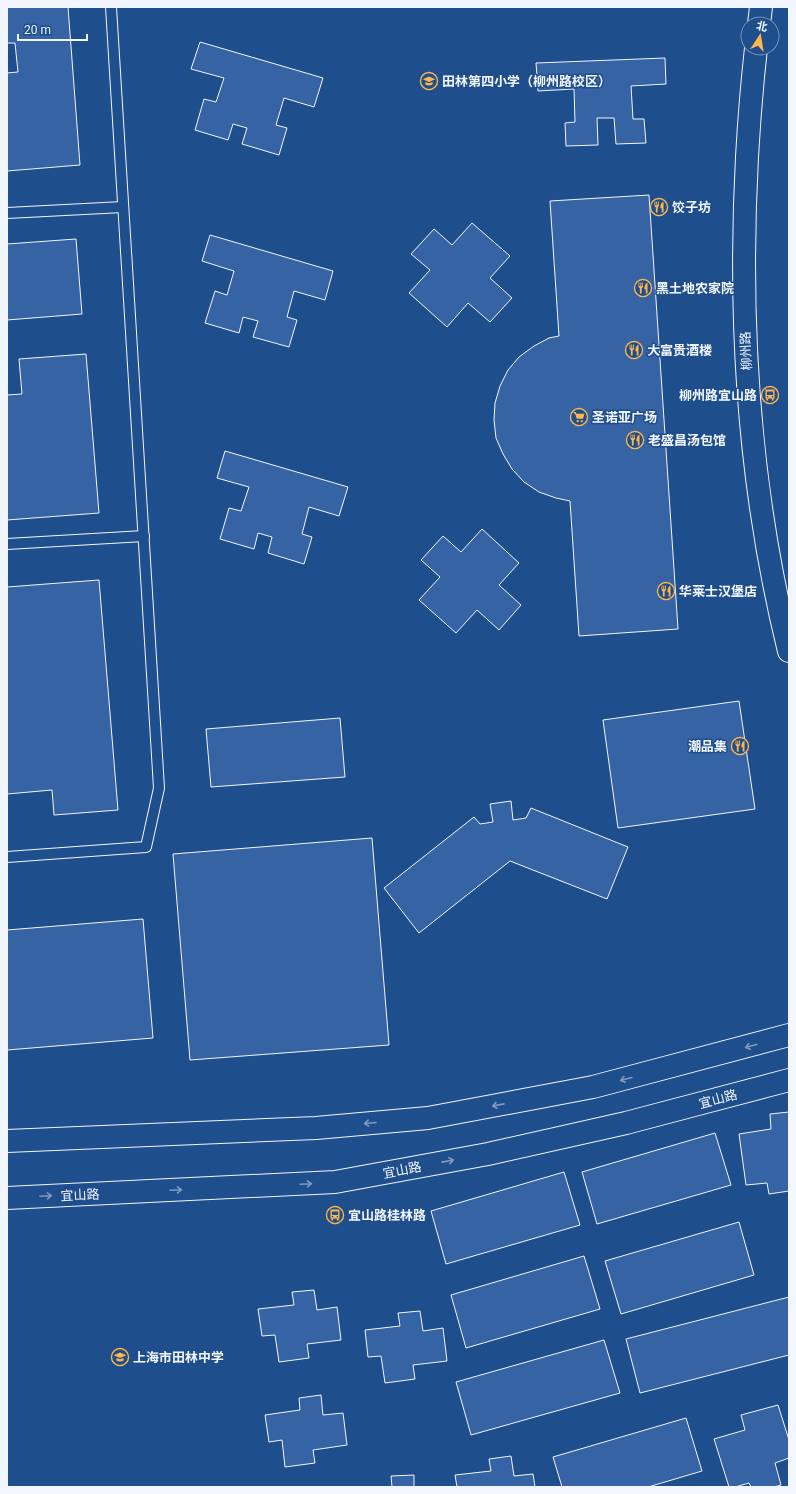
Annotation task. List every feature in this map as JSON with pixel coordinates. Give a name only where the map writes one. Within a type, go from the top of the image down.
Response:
[{"type":"main road","name":"柳州路","points":[[755,56],[749,128],[744,255],[748,393],[764,528],[780,614],[789,651]]},
{"type":"main road","points":[[7,1141],[316,1128],[428,1118],[593,1087],[789,1035]]},
{"type":"main road","name":"宜山路","points":[[7,1198],[334,1182],[488,1154],[626,1123],[789,1080]]},
{"type":"lane","points":[[7,857],[146,848],[159,788],[110,7]]},
{"type":"lane","points":[[7,213],[123,207]]},
{"type":"lane","points":[[7,544],[144,536]]},
{"type":"building","points":[[7,7],[68,7],[80,165],[7,171],[7,73],[18,72],[15,43],[7,43]]},
{"type":"building","points":[[200,42],[323,78],[314,107],[284,98],[276,125],[287,128],[279,155],[242,144],[247,128],[233,124],[228,140],[195,130],[204,99],[216,102],[224,78],[191,69]]},
{"type":"building","points":[[665,58],[666,84],[631,86],[633,119],[644,119],[646,143],[616,144],[614,118],[597,118],[598,145],[566,146],[565,123],[575,122],[574,89],[538,91],[536,63]]},
{"type":"building","name":"圣诺亚广场","points":[[649,195],[678,629],[579,636],[570,501],[539,492],[524,482],[512,469],[496,438],[494,420],[495,403],[500,386],[508,370],[519,357],[534,346],[549,338],[559,336],[550,201]]},
{"type":"building","points":[[472,223],[510,256],[490,278],[512,298],[490,322],[468,303],[447,327],[409,293],[430,270],[411,254],[434,229],[452,245]]},
{"type":"building","points":[[210,235],[333,271],[325,300],[294,291],[287,317],[297,320],[289,347],[253,337],[258,321],[243,317],[239,333],[205,323],[215,291],[227,295],[234,271],[202,261]]},
{"type":"building","points":[[76,239],[82,314],[7,320],[7,244]]},
{"type":"building","points":[[86,354],[99,513],[7,520],[7,395],[22,394],[19,359]]},
{"type":"building","points":[[225,451],[348,487],[339,516],[309,507],[302,534],[312,537],[304,564],[268,553],[272,537],[258,533],[254,549],[220,539],[229,508],[241,511],[249,487],[217,478]]},
{"type":"building","points":[[482,529],[519,563],[499,585],[521,605],[499,630],[477,610],[456,633],[419,600],[440,577],[421,560],[443,536],[461,552]]},
{"type":"building","points":[[99,580],[118,810],[54,815],[52,790],[7,794],[7,587]]},
{"type":"building","points":[[739,701],[755,809],[618,828],[603,720]]},
{"type":"building","points":[[340,718],[345,777],[211,787],[206,729]]},
{"type":"building","points":[[511,801],[513,820],[526,818],[531,808],[628,847],[607,899],[510,861],[419,933],[384,888],[474,817],[480,824],[493,822],[490,804]]},
{"type":"building","points":[[372,838],[389,1045],[190,1060],[173,854]]},
{"type":"building","points":[[143,919],[153,1038],[7,1050],[7,930]]},
{"type":"building","points":[[789,1112],[789,1191],[769,1194],[767,1183],[746,1185],[739,1134],[771,1129],[770,1114]]},
{"type":"building","points":[[715,1133],[731,1185],[597,1224],[582,1172]]},
{"type":"building","points":[[564,1172],[580,1225],[446,1264],[431,1211]]},
{"type":"building","points":[[739,1222],[754,1275],[621,1314],[605,1261]]},
{"type":"building","points":[[584,1256],[600,1309],[466,1348],[451,1295]]},
{"type":"building","points":[[314,1290],[317,1310],[337,1307],[341,1340],[307,1344],[309,1358],[279,1362],[275,1335],[262,1336],[258,1309],[294,1305],[292,1292]]},
{"type":"building","points":[[789,1297],[789,1355],[640,1393],[626,1339]]},
{"type":"building","points":[[420,1311],[423,1331],[443,1328],[447,1361],[413,1365],[415,1379],[385,1383],[381,1356],[368,1357],[365,1330],[400,1326],[398,1313]]},
{"type":"building","points":[[604,1340],[620,1393],[471,1435],[456,1382]]},
{"type":"building","points":[[321,1395],[323,1415],[343,1413],[347,1445],[313,1450],[315,1463],[285,1467],[282,1440],[269,1442],[265,1415],[300,1410],[299,1398]]},
{"type":"building","points":[[778,1405],[789,1440],[789,1458],[775,1463],[781,1485],[774,1487],[751,1487],[749,1483],[729,1487],[714,1439],[745,1430],[741,1415]]},
{"type":"building","points":[[686,1418],[702,1471],[648,1487],[562,1487],[553,1457]]},
{"type":"building","points":[[511,1456],[514,1476],[533,1474],[535,1487],[457,1487],[455,1475],[491,1471],[489,1459]]},
{"type":"building","points":[[414,1475],[414,1487],[392,1487],[391,1476]]},
{"type":"place","name":"田林第四小学（柳州路校区）","points":[[429,81]]},
{"type":"place","name":"饺子坊","points":[[659,207]]},
{"type":"place","name":"黑土地农家院","points":[[643,288]]},
{"type":"place","name":"大富贵酒楼","points":[[634,350]]},
{"type":"place","name":"柳州路宜山路","points":[[770,395]]},
{"type":"place","name":"圣诺亚广场","points":[[579,417]]},
{"type":"place","name":"老盛昌汤包馆","points":[[635,440]]},
{"type":"place","name":"华莱士汉堡店","points":[[666,591]]},
{"type":"place","name":"潮品集","points":[[740,746]]},
{"type":"place","name":"宜山路桂林路","points":[[335,1215]]},
{"type":"place","name":"上海市田林中学","points":[[120,1357]]}]
